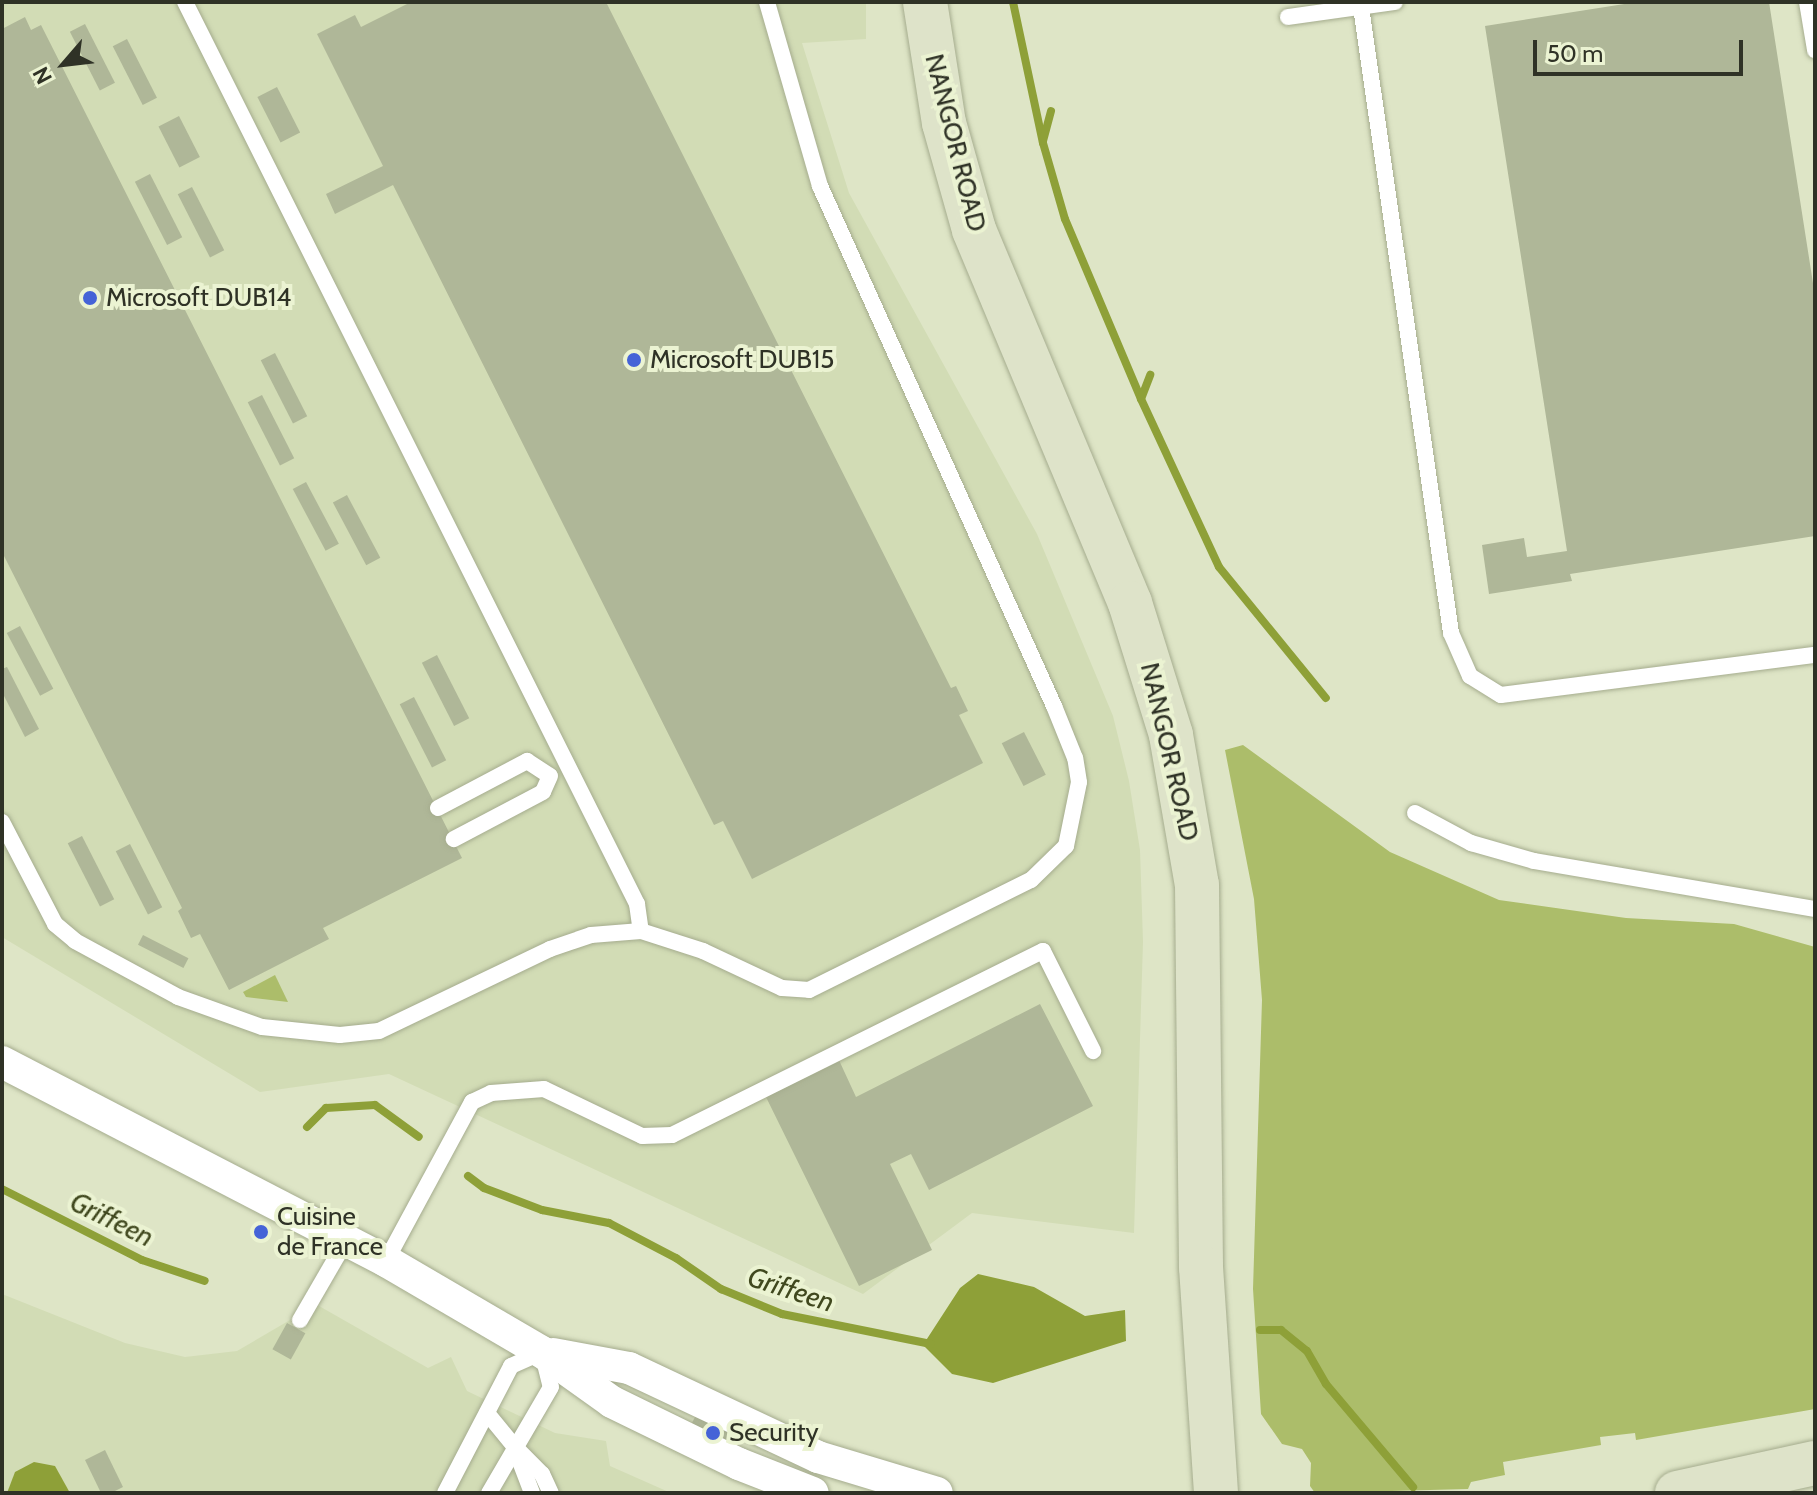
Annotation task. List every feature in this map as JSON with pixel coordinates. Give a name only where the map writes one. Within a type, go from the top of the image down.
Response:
[{"type":"main road","name":"NANGOR ROAD","points":[[925,2],[944,123],[974,230],[1130,603],[1171,735],[1197,885],[1201,1267],[1216,1493]]},
{"type":"main road","points":[[1677,1493],[1815,1463]]},
{"type":"street","points":[[2,1062],[344,1244],[386,1261],[542,1352],[612,1402],[739,1464],[813,1493]]},
{"type":"street","points":[[542,1352],[629,1368],[818,1457],[937,1493]]},
{"type":"lane","points":[[185,2],[637,904],[641,931]]},
{"type":"lane","points":[[2,822],[55,924],[75,941],[178,997],[262,1027],[340,1035],[379,1031],[550,949],[591,935],[641,931],[703,951],[782,988],[809,990],[1031,880],[1066,846],[1078,803],[1070,745],[816,175],[767,2]]},
{"type":"lane","points":[[1288,17],[1395,2]]},
{"type":"lane","points":[[1807,2],[1815,50]]},
{"type":"lane","points":[[1361,7],[1451,633],[1470,676],[1501,695],[1815,655]]},
{"type":"lane","points":[[438,808],[527,761],[550,776]]},
{"type":"lane","points":[[454,839],[543,792],[550,776],[569,768]]},
{"type":"lane","points":[[1415,813],[1471,843],[1534,861],[1815,909]]},
{"type":"lane","points":[[386,1261],[472,1102],[491,1093],[544,1089],[642,1136],[672,1135],[1043,951],[1093,1051]]},
{"type":"lane","points":[[300,1320],[344,1244]]},
{"type":"lane","points":[[445,1493],[511,1366],[542,1352],[551,1387],[489,1493]]},
{"type":"lane","points":[[487,1413],[542,1474],[551,1493]]},
{"type":"lane","points":[[514,1446],[532,1493]]},
{"type":"shaded area","points":[[2,2],[866,2],[866,39],[802,43],[849,193],[1037,534],[1113,716],[1129,781],[1140,850],[1143,942],[1134,1233],[972,1213],[863,1294],[389,1074],[260,1092],[2,937]]},
{"type":"shaded area","points":[[1243,745],[1390,852],[1499,900],[1626,918],[1734,924],[1815,947],[1815,1409],[1636,1440],[1635,1433],[1600,1437],[1601,1445],[1503,1462],[1505,1475],[1471,1482],[1468,1489],[1315,1493],[1310,1486],[1311,1463],[1302,1449],[1282,1444],[1261,1414],[1253,1289],[1262,1000],[1254,899],[1225,750]]},
{"type":"shaded area","points":[[275,975],[288,1002],[246,997],[243,992]]},
{"type":"shaded area","points":[[978,1274],[1034,1287],[1085,1316],[1125,1310],[1126,1341],[993,1383],[952,1374],[923,1345],[960,1288]]},
{"type":"shaded area","points":[[2,1294],[125,1343],[185,1357],[237,1351],[290,1320],[305,1298],[428,1368],[451,1357],[467,1391],[555,1433],[606,1441],[610,1466],[671,1493],[2,1493]]},
{"type":"shaded area","points":[[34,1462],[55,1466],[70,1493],[7,1493],[15,1472]]},
{"type":"building","name":"Microsoft DUB15","points":[[411,2],[606,2],[951,688],[956,686],[968,711],[959,715],[983,763],[752,879],[723,821],[714,825],[393,185],[335,214],[326,194],[383,166],[317,34],[355,15],[361,27]]},
{"type":"building","points":[[1637,2],[1769,2],[1815,296],[1815,536],[1570,574],[1572,581],[1489,594],[1482,545],[1524,538],[1527,557],[1567,551],[1485,26]]},
{"type":"building","name":"Microsoft DUB14","points":[[25,17],[31,30],[41,25],[462,858],[323,928],[329,939],[229,990],[200,934],[191,938],[178,911],[182,908],[2,552],[2,29]]},
{"type":"building","points":[[85,24],[115,83],[100,91],[70,32]]},
{"type":"building","points":[[127,39],[157,98],[143,105],[113,46]]},
{"type":"building","points":[[277,87],[300,132],[281,142],[257,97]]},
{"type":"building","points":[[179,116],[200,157],[179,167],[159,126]]},
{"type":"building","points":[[150,174],[182,237],[167,245],[135,182]]},
{"type":"building","points":[[192,187],[224,250],[210,258],[178,194]]},
{"type":"building","points":[[275,353],[307,416],[293,424],[261,360]]},
{"type":"building","points":[[262,395],[294,458],[280,466],[248,402]]},
{"type":"building","points":[[306,482],[339,544],[326,551],[293,489]]},
{"type":"building","points":[[347,495],[380,558],[366,565],[333,503]]},
{"type":"building","points":[[20,626],[53,689],[40,696],[7,633]]},
{"type":"building","points":[[437,655],[469,718],[454,726],[422,663]]},
{"type":"building","points":[[7,667],[39,729],[25,737],[2,692],[2,669]]},
{"type":"building","points":[[414,697],[446,760],[432,768],[400,704]]},
{"type":"building","points":[[1024,732],[1046,775],[1024,786],[1002,743]]},
{"type":"building","points":[[82,836],[114,899],[100,907],[68,843]]},
{"type":"building","points":[[130,844],[162,907],[148,915],[116,851]]},
{"type":"building","points":[[143,935],[188,958],[183,968],[138,945]]},
{"type":"building","points":[[1040,1004],[1093,1106],[929,1190],[911,1154],[890,1164],[932,1250],[859,1286],[765,1095],[838,1058],[856,1097]]},
{"type":"building","points":[[287,1323],[305,1333],[291,1359],[272,1349]]},
{"type":"building","name":"Security","points":[[696,1415],[738,1436],[730,1451],[688,1430]]},
{"type":"building","points":[[105,1450],[123,1487],[111,1493],[101,1493],[85,1460]]},
{"type":"waterway","points":[[1013,2],[1043,143],[1065,219],[1141,399],[1219,567],[1326,698]]},
{"type":"waterway","points":[[1043,141],[1051,111]]},
{"type":"waterway","points":[[1141,399],[1150,375]]},
{"type":"waterway","name":"Griffeen","points":[[307,1127],[326,1108],[375,1105],[419,1137]]},
{"type":"waterway","name":"Griffeen","points":[[468,1176],[484,1188],[542,1210],[609,1223],[676,1258],[721,1289],[782,1314],[931,1344]]},
{"type":"waterway","name":"Griffeen","points":[[2,1189],[142,1260],[205,1281]]},
{"type":"waterway","name":"Griffeen","points":[[1260,1330],[1281,1330],[1307,1351],[1326,1384],[1413,1487]]},
{"type":"place","name":"Microsoft DUB14","points":[[90,298]]},
{"type":"place","name":"Microsoft DUB15","points":[[634,360]]},
{"type":"place","name":"Cuisine de France","points":[[261,1232]]},
{"type":"place","name":"Security","points":[[713,1433]]}]
